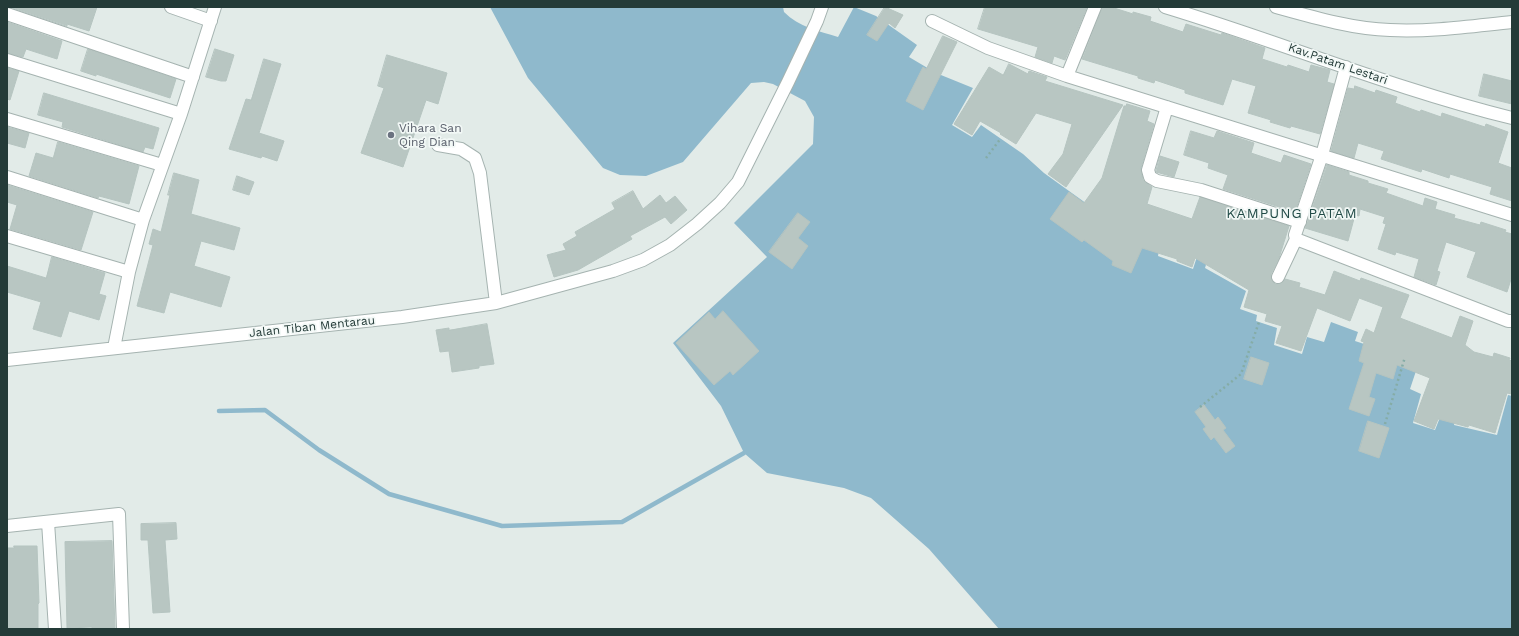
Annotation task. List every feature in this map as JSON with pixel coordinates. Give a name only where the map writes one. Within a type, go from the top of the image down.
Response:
[{"type":"street","points":[[171,7],[211,21]]},
{"type":"street","points":[[114,348],[129,272],[143,220],[181,114],[215,7]]},
{"type":"street","name":"Jalan Tiban Mentarau","points":[[7,360],[402,317],[496,303],[613,271],[643,260],[670,245],[697,224],[738,182],[817,21],[822,7]]},
{"type":"street","points":[[1067,76],[1095,7]]},
{"type":"street","name":"Kav.Patam Lestari","points":[[1165,7],[1346,67],[1512,118]]},
{"type":"street","points":[[1276,7],[1320,19],[1389,30],[1447,29],[1512,22]]},
{"type":"street","points":[[7,14],[193,77]]},
{"type":"street","points":[[932,21],[988,48],[1067,76],[1512,215]]},
{"type":"street","points":[[7,60],[181,114]]},
{"type":"street","points":[[1278,276],[1296,239],[1295,235],[1322,155],[1346,67]]},
{"type":"street","points":[[1167,107],[1148,170],[1150,177],[1157,181],[1201,190],[1300,222]]},
{"type":"street","points":[[7,119],[162,165]]},
{"type":"street","points":[[438,144],[461,149],[475,158],[480,174],[496,303]]},
{"type":"street","points":[[7,177],[143,220]]},
{"type":"street","points":[[7,236],[129,272]]},
{"type":"street","points":[[1296,239],[1512,321]]},
{"type":"street","points":[[7,526],[119,514],[123,629]]},
{"type":"street","points":[[48,522],[55,629]]},
{"type":"path","points":[[986,158],[1001,138]]},
{"type":"path","points":[[1200,407],[1240,374],[1259,322]]},
{"type":"path","points":[[1385,424],[1405,357]]},
{"type":"water","points":[[490,7],[783,7],[784,12],[803,25],[838,37],[854,7],[876,16],[917,45],[909,57],[936,73],[973,88],[952,125],[972,137],[981,125],[1023,154],[1044,173],[1101,214],[1160,244],[1158,256],[1193,269],[1206,229],[1216,232],[1205,268],[1246,291],[1240,309],[1257,315],[1256,321],[1277,328],[1274,345],[1302,354],[1307,337],[1324,342],[1331,322],[1358,332],[1355,341],[1419,362],[1410,389],[1421,394],[1413,423],[1435,430],[1443,410],[1456,413],[1454,425],[1497,435],[1508,395],[1512,396],[1512,629],[999,629],[929,549],[871,498],[844,488],[767,473],[744,453],[721,406],[673,343],[767,257],[734,223],[813,144],[814,117],[805,101],[773,84],[764,82],[751,83],[683,162],[646,176],[620,175],[603,168],[528,78]]},
{"type":"building","points":[[10,7],[97,7],[89,31],[67,24],[67,26]]},
{"type":"building","points":[[885,7],[903,15],[895,28],[889,23],[877,41],[867,35]]},
{"type":"building","points":[[985,7],[1087,7],[1065,60],[1054,56],[1052,63],[1035,57],[1038,47],[978,29]]},
{"type":"building","points":[[1102,7],[1111,7],[1133,14],[1133,12],[1151,17],[1150,21],[1183,32],[1186,24],[1221,35],[1222,33],[1265,48],[1262,59],[1287,67],[1288,65],[1309,72],[1311,65],[1330,70],[1327,82],[1334,84],[1320,134],[1291,126],[1290,128],[1248,113],[1256,86],[1232,79],[1223,105],[1185,93],[1185,90],[1155,80],[1154,83],[1138,78],[1138,76],[1082,59]]},
{"type":"building","points":[[7,22],[62,41],[57,59],[26,49],[23,57],[7,53]]},
{"type":"building","points":[[943,36],[957,42],[923,110],[906,101],[923,67],[926,69]]},
{"type":"building","points":[[88,49],[176,79],[170,98],[96,74],[96,76],[81,71]]},
{"type":"building","points":[[215,49],[234,55],[226,81],[206,77]]},
{"type":"building","points":[[387,55],[447,73],[438,104],[426,100],[403,167],[361,153],[384,88],[378,86]]},
{"type":"building","points":[[264,59],[281,64],[259,133],[284,141],[277,161],[262,156],[261,158],[229,149],[246,99],[251,100]]},
{"type":"building","points":[[1009,64],[1028,74],[1029,71],[1047,77],[1045,81],[1123,105],[1066,187],[1048,174],[1063,154],[1072,124],[1036,113],[1016,144],[980,121],[972,135],[954,124],[989,67],[1003,75]]},
{"type":"building","points":[[7,68],[19,71],[10,100],[7,99]]},
{"type":"building","points":[[1484,74],[1512,81],[1512,104],[1479,96]]},
{"type":"building","points":[[1355,86],[1375,93],[1376,90],[1397,97],[1395,103],[1420,112],[1421,110],[1441,117],[1442,113],[1485,127],[1486,124],[1508,132],[1498,163],[1512,168],[1512,201],[1490,194],[1492,187],[1450,174],[1449,178],[1422,169],[1421,172],[1381,159],[1384,151],[1358,143],[1354,158],[1331,151],[1348,88],[1354,89]]},
{"type":"building","points":[[44,93],[159,128],[153,149],[145,147],[143,152],[62,127],[63,122],[38,115]]},
{"type":"building","points":[[1127,104],[1150,111],[1147,121],[1154,124],[1141,168],[1143,180],[1152,187],[1147,204],[1192,219],[1200,197],[1289,226],[1279,258],[1271,274],[1272,281],[1275,284],[1282,283],[1285,279],[1300,283],[1299,287],[1325,295],[1334,271],[1360,281],[1361,278],[1409,295],[1400,318],[1452,338],[1460,316],[1473,321],[1465,345],[1474,352],[1493,357],[1494,353],[1510,358],[1509,360],[1512,361],[1512,394],[1507,393],[1495,433],[1469,425],[1468,427],[1438,419],[1434,429],[1414,421],[1430,378],[1397,365],[1393,379],[1376,373],[1369,397],[1375,399],[1369,416],[1349,409],[1364,363],[1359,361],[1364,342],[1361,341],[1366,329],[1374,333],[1383,307],[1359,298],[1350,321],[1317,308],[1301,351],[1276,343],[1282,326],[1265,321],[1267,314],[1244,307],[1249,290],[1195,258],[1192,267],[1177,261],[1177,259],[1142,248],[1131,273],[1112,265],[1113,261],[1084,240],[1082,242],[1050,219],[1069,192],[1084,203],[1102,178],[1124,106]]},
{"type":"building","points":[[7,127],[29,133],[25,148],[7,143]]},
{"type":"building","points":[[1191,131],[1214,138],[1217,131],[1254,143],[1251,153],[1281,163],[1284,155],[1311,164],[1295,212],[1223,189],[1228,175],[1208,168],[1209,163],[1184,155]]},
{"type":"building","points":[[58,142],[139,166],[129,204],[99,196],[98,198],[29,176],[36,153],[53,158]]},
{"type":"building","points":[[1160,156],[1179,162],[1174,177],[1156,172]]},
{"type":"building","points":[[1327,165],[1349,172],[1349,175],[1368,181],[1368,183],[1388,189],[1386,193],[1423,206],[1425,198],[1437,202],[1435,209],[1455,215],[1454,218],[1480,225],[1481,222],[1506,230],[1505,232],[1512,234],[1512,276],[1507,292],[1467,277],[1476,252],[1446,242],[1437,271],[1440,272],[1436,285],[1414,277],[1419,259],[1396,252],[1395,255],[1378,249],[1386,224],[1383,223],[1385,217],[1360,209],[1359,216],[1355,215],[1348,241],[1305,228]]},
{"type":"building","points":[[174,173],[199,180],[191,214],[240,228],[234,250],[201,241],[194,266],[230,277],[221,307],[170,292],[164,313],[137,306],[153,245],[149,244],[153,229],[161,232]]},
{"type":"building","points":[[237,176],[254,182],[249,195],[233,190]]},
{"type":"building","points":[[7,185],[93,212],[81,250],[10,229],[17,205],[7,202]]},
{"type":"building","points":[[633,191],[643,209],[660,195],[666,203],[675,196],[687,210],[671,224],[665,217],[630,236],[632,239],[578,270],[554,277],[547,255],[566,250],[563,244],[577,236],[575,232],[615,209],[612,203]]},
{"type":"building","points":[[798,213],[810,222],[798,238],[808,246],[792,269],[769,252]]},
{"type":"building","points":[[52,257],[105,273],[99,294],[106,296],[99,320],[69,311],[61,337],[33,329],[41,302],[7,292],[7,266],[46,278]]},
{"type":"building","points":[[723,311],[759,351],[733,375],[730,371],[714,385],[676,343],[709,312],[715,319]]},
{"type":"building","points":[[487,324],[494,364],[452,372],[449,351],[440,352],[436,330],[449,328],[449,330]]},
{"type":"building","points":[[1251,357],[1269,363],[1262,385],[1244,379]]},
{"type":"building","points":[[1204,405],[1215,420],[1218,417],[1226,428],[1223,430],[1235,446],[1226,453],[1214,437],[1211,440],[1203,429],[1206,427],[1195,412]]},
{"type":"building","points":[[1368,421],[1389,428],[1379,458],[1359,451]]},
{"type":"building","points":[[176,523],[177,539],[165,540],[170,612],[153,613],[148,540],[141,540],[141,524]]},
{"type":"building","points":[[112,541],[115,629],[92,629],[92,627],[67,628],[65,542]]},
{"type":"building","points":[[14,546],[37,546],[39,603],[38,629],[7,629],[7,548],[14,548]]},
{"type":"waterway","points":[[219,411],[265,410],[319,450],[389,494],[502,526],[622,522],[744,453]]},
{"type":"place","name":"Vihara San Qing Dian","points":[[391,135]]},
{"type":"district","name":"KAMPUNG PATAM","points":[[1292,214]]}]
